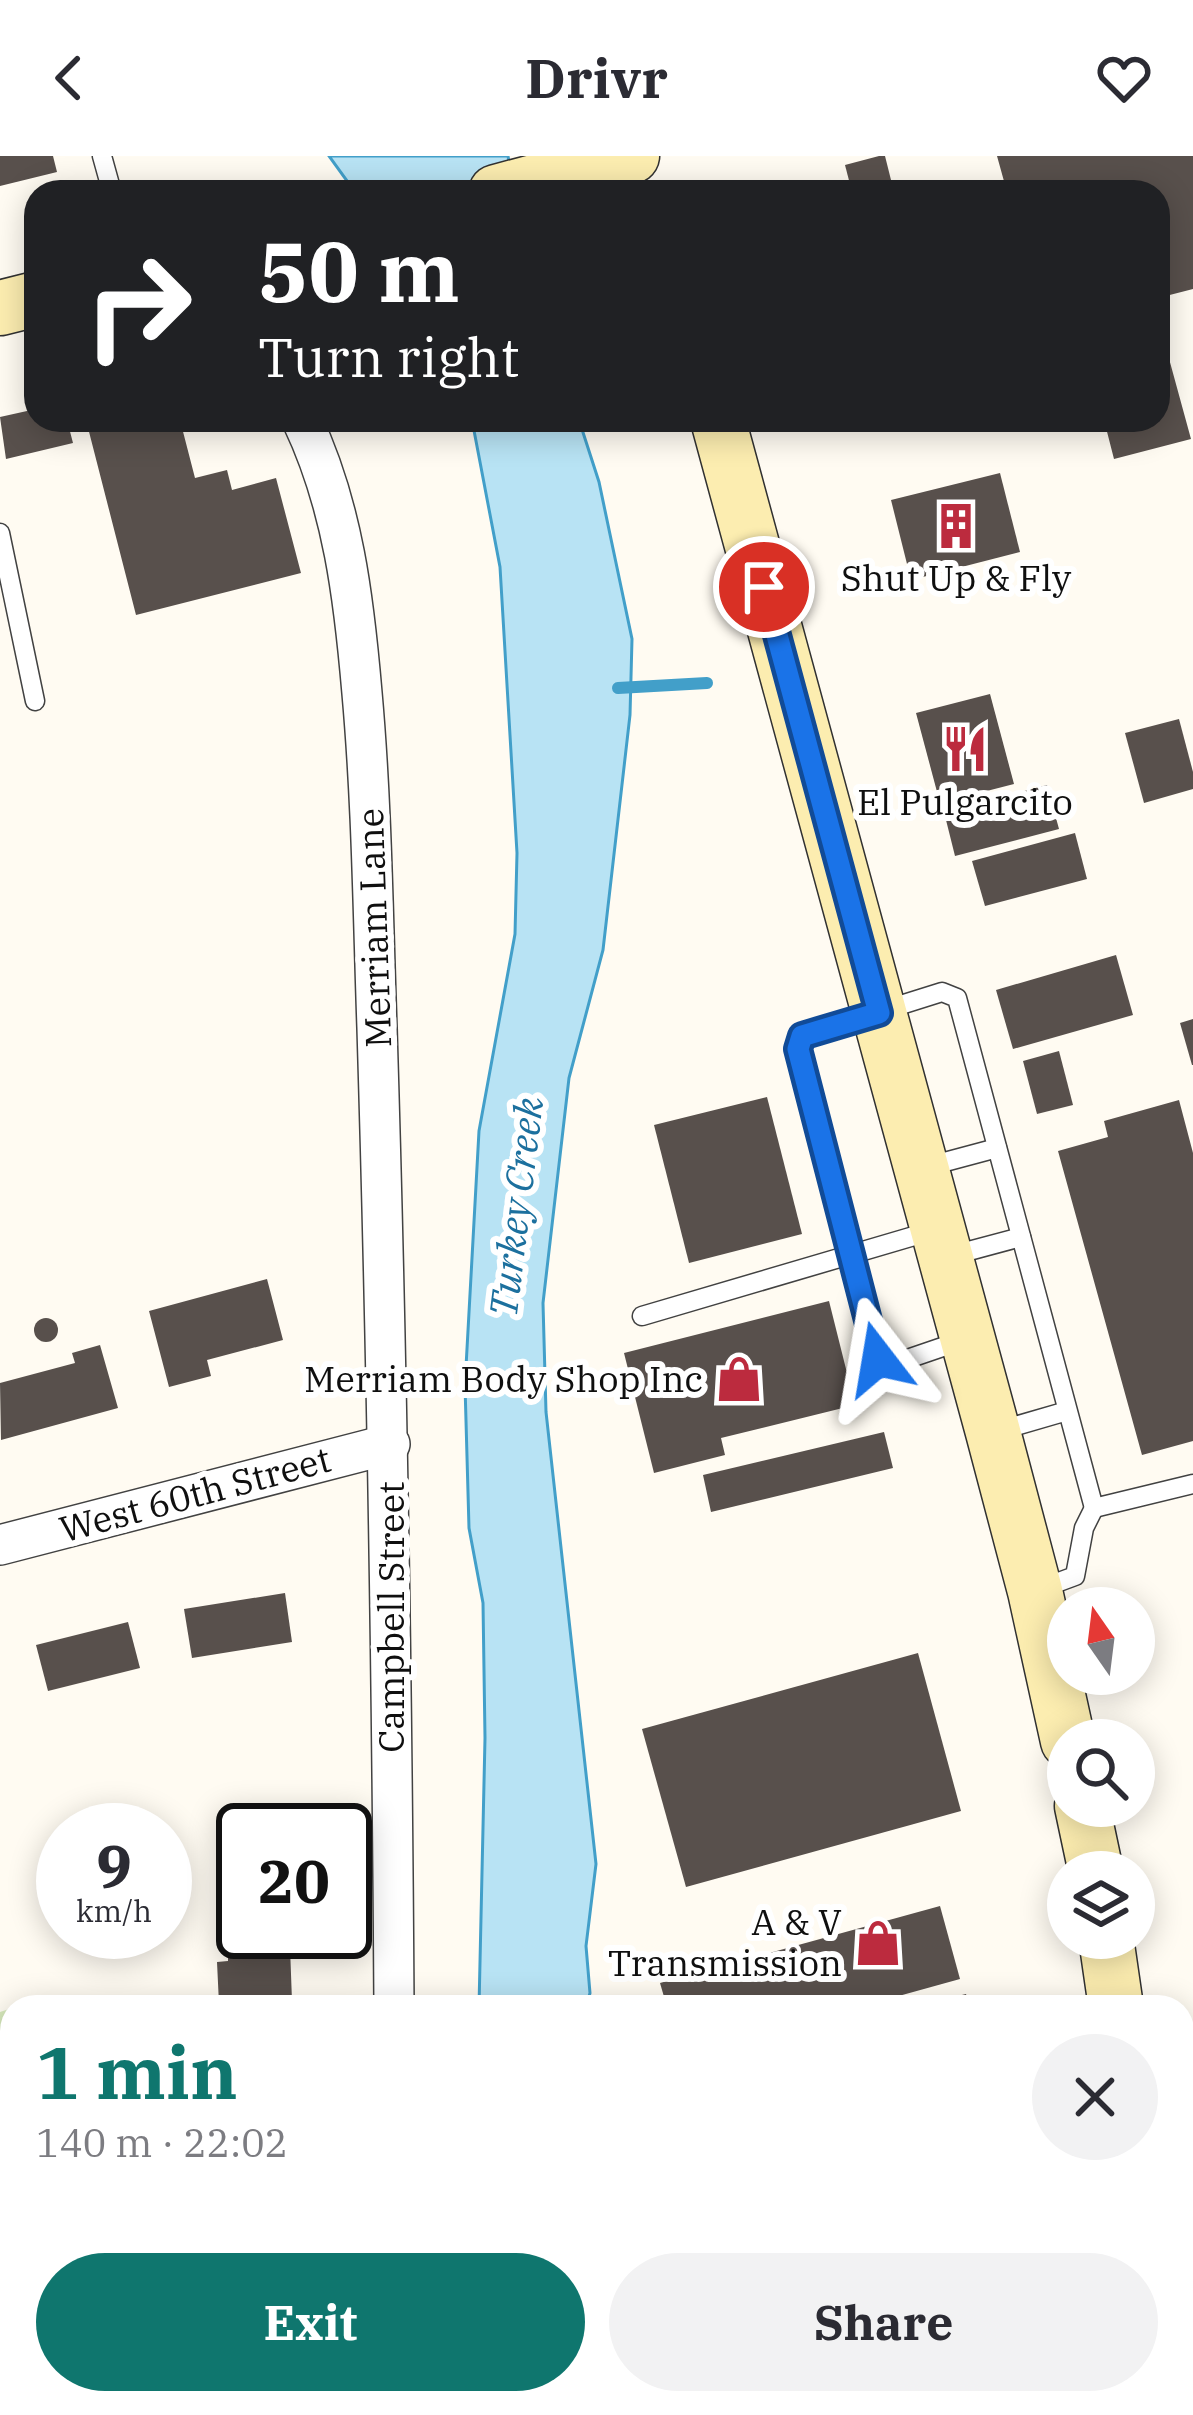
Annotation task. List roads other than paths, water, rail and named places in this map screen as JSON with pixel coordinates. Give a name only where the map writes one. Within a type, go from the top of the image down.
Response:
[{"type":"main road","points":[[542,180],[632,156]]},
{"type":"main road","points":[[721,432],[993,1432],[1063,1719]]},
{"type":"main road","points":[[1109,1959],[1114,1995]]},
{"type":"street","name":"Merriam Lane","points":[[307,432],[345,544],[370,777],[390,1444]]},
{"type":"street","name":"West 60th Street","points":[[0,1545],[390,1444]]},
{"type":"street","name":"Campbell Street","points":[[390,1444],[394,1995]]},
{"type":"lane","points":[[0,532],[35,701]]},
{"type":"lane","points":[[968,1338],[884,1367],[878,1359],[798,1049],[802,1036],[942,992],[957,998],[1094,1508],[1084,1528],[1075,1576],[1035,1591]]},
{"type":"lane","points":[[921,1168],[997,1148]]},
{"type":"lane","points":[[642,1316],[851,1255],[1021,1237]]},
{"type":"lane","points":[[993,1432],[1066,1411]]},
{"type":"lane","points":[[1094,1508],[1193,1484]]},
{"type":"water","points":[[329,156],[508,156],[512,180],[346,180]]},
{"type":"water","name":"Turkey Creek","points":[[474,432],[583,432],[599,482],[632,639],[630,715],[603,950],[569,1078],[543,1303],[546,1412],[596,1864],[586,1946],[589,1995],[479,1995],[483,1603],[469,1528],[465,1385],[479,1131],[515,934],[517,853],[500,567]]},
{"type":"waterway","points":[[618,688],[707,683]]},
{"type":"place","name":"Shut Up & Fly","points":[[956,526]]},
{"type":"place","name":"El Pulgarcito","points":[[965,749]]},
{"type":"place","name":"Merriam Body Shop Inc","points":[[739,1379]]},
{"type":"place","name":"A & V Transmission","points":[[878,1943]]}]
